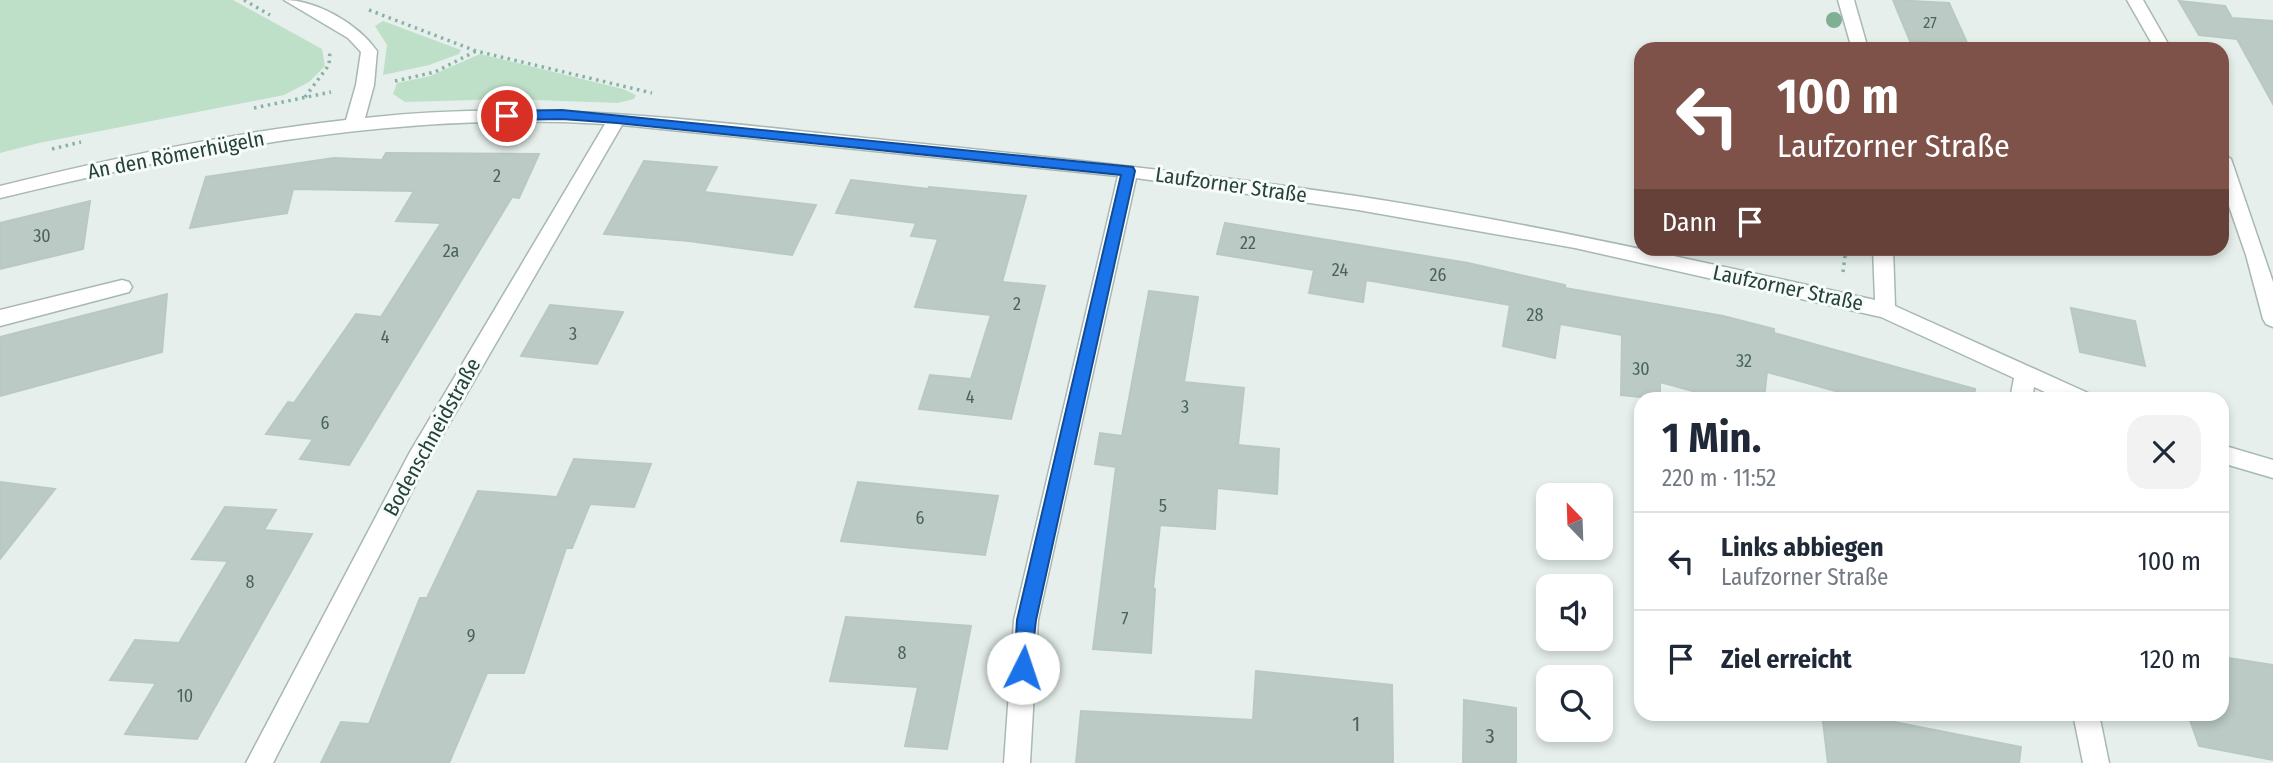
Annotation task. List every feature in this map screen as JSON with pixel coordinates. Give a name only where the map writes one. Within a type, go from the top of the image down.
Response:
[{"type":"street","points":[[292,0],[354,34],[369,51],[365,85],[354,124]]},
{"type":"street","points":[[1846,0],[1858,42]]},
{"type":"street","points":[[2135,0],[2159,42]]},
{"type":"street","name":"Laufzorner Straße","points":[[354,124],[452,116],[562,114],[617,118],[1128,171],[1358,203],[1575,241],[1634,254]]},
{"type":"street","name":"Bodenschneidstraße","points":[[259,763],[418,458],[617,118]]},
{"type":"street","name":"An den Römerhügeln","points":[[0,192],[68,175],[191,151],[354,124]]},
{"type":"street","points":[[1017,763],[1026,620],[1128,171]]},
{"type":"street","points":[[2229,179],[2256,255],[2273,320]]},
{"type":"street","name":"Laufzorner Straße","points":[[1642,256],[1885,310],[2063,392]]},
{"type":"street","points":[[1883,256],[1885,310]]},
{"type":"street","points":[[0,318],[122,287]]},
{"type":"street","points":[[2022,392],[2025,376]]},
{"type":"street","points":[[2229,456],[2273,470]]},
{"type":"street","points":[[2087,721],[2096,763]]},
{"type":"path","points":[[244,0],[272,16]]},
{"type":"path","points":[[304,97],[329,65],[331,48]]},
{"type":"path","points":[[248,109],[435,72],[476,51]]},
{"type":"path","points":[[46,150],[94,139]]},
{"type":"green space","points":[[0,0],[233,0],[322,49],[325,66],[309,82],[284,95],[0,153]]},
{"type":"green space","points":[[383,21],[461,50],[459,54],[429,65],[383,75],[387,45],[375,26]]},
{"type":"green space","points":[[480,54],[623,89],[636,95],[634,99],[617,103],[505,99],[405,102],[393,94],[397,83],[430,76]]},
{"type":"building","points":[[1893,0],[1949,3],[1967,42],[1924,42],[1910,41]]},
{"type":"building","points":[[2179,1],[2225,6],[2232,18],[2273,21],[2273,104],[2237,39],[2199,35]]},
{"type":"building","points":[[386,153],[539,154],[519,198],[512,197],[349,465],[300,459],[313,439],[266,434],[288,402],[294,403],[356,314],[381,317],[441,223],[396,221],[414,191],[293,189],[287,213],[190,228],[206,177],[334,158],[382,160]]},
{"type":"building","points":[[644,161],[717,167],[704,192],[816,205],[792,255],[689,241],[604,234]]},
{"type":"building","points":[[851,180],[1026,196],[1002,282],[1045,286],[1011,419],[919,409],[930,375],[971,379],[991,315],[915,307],[938,239],[911,236],[916,223],[836,213]]},
{"type":"building","points":[[90,201],[83,249],[0,269],[0,223]]},
{"type":"building","points":[[1225,223],[1468,263],[1565,285],[1565,288],[1723,316],[1774,329],[1774,333],[1975,389],[1975,392],[1839,392],[1767,372],[1765,392],[1696,392],[1660,382],[1660,392],[1634,392],[1634,396],[1621,395],[1622,335],[1560,324],[1555,358],[1503,346],[1510,305],[1366,280],[1363,302],[1309,293],[1314,270],[1217,254]]},
{"type":"building","points":[[1149,291],[1198,297],[1184,382],[1244,388],[1238,445],[1279,449],[1277,494],[1217,488],[1215,529],[1160,525],[1153,588],[1151,653],[1093,649],[1116,467],[1095,464],[1100,433],[1122,436]]},
{"type":"building","points":[[167,294],[162,352],[0,396],[0,337]]},
{"type":"building","points":[[550,305],[623,312],[597,364],[521,356]]},
{"type":"building","points":[[2071,308],[2135,321],[2145,366],[2080,352]]},
{"type":"building","points":[[574,459],[651,464],[634,507],[590,504],[572,548],[566,548],[524,673],[487,673],[449,763],[321,763],[341,722],[369,724],[420,598],[427,598],[478,491],[557,497]]},
{"type":"building","points":[[0,482],[55,489],[0,559]]},
{"type":"building","points":[[858,482],[998,496],[985,555],[841,541]]},
{"type":"building","points":[[225,507],[276,510],[264,530],[312,534],[197,739],[125,734],[156,683],[110,680],[135,640],[179,643],[228,561],[192,559]]},
{"type":"building","points":[[846,617],[971,626],[947,749],[905,746],[918,687],[830,681]]},
{"type":"building","points":[[2229,658],[2273,665],[2273,760],[2199,746],[2190,721],[2229,721]]},
{"type":"building","points":[[1256,671],[1392,685],[1393,763],[1076,763],[1081,711],[1253,720]]},
{"type":"building","points":[[1464,700],[1516,708],[1516,763],[1463,763]]},
{"type":"building","points":[[1823,721],[1889,721],[2021,747],[2019,763],[1828,763]]},
{"type":"route","points":[[507,116],[562,114],[617,118],[1128,171],[1026,620],[1023,668]]}]
